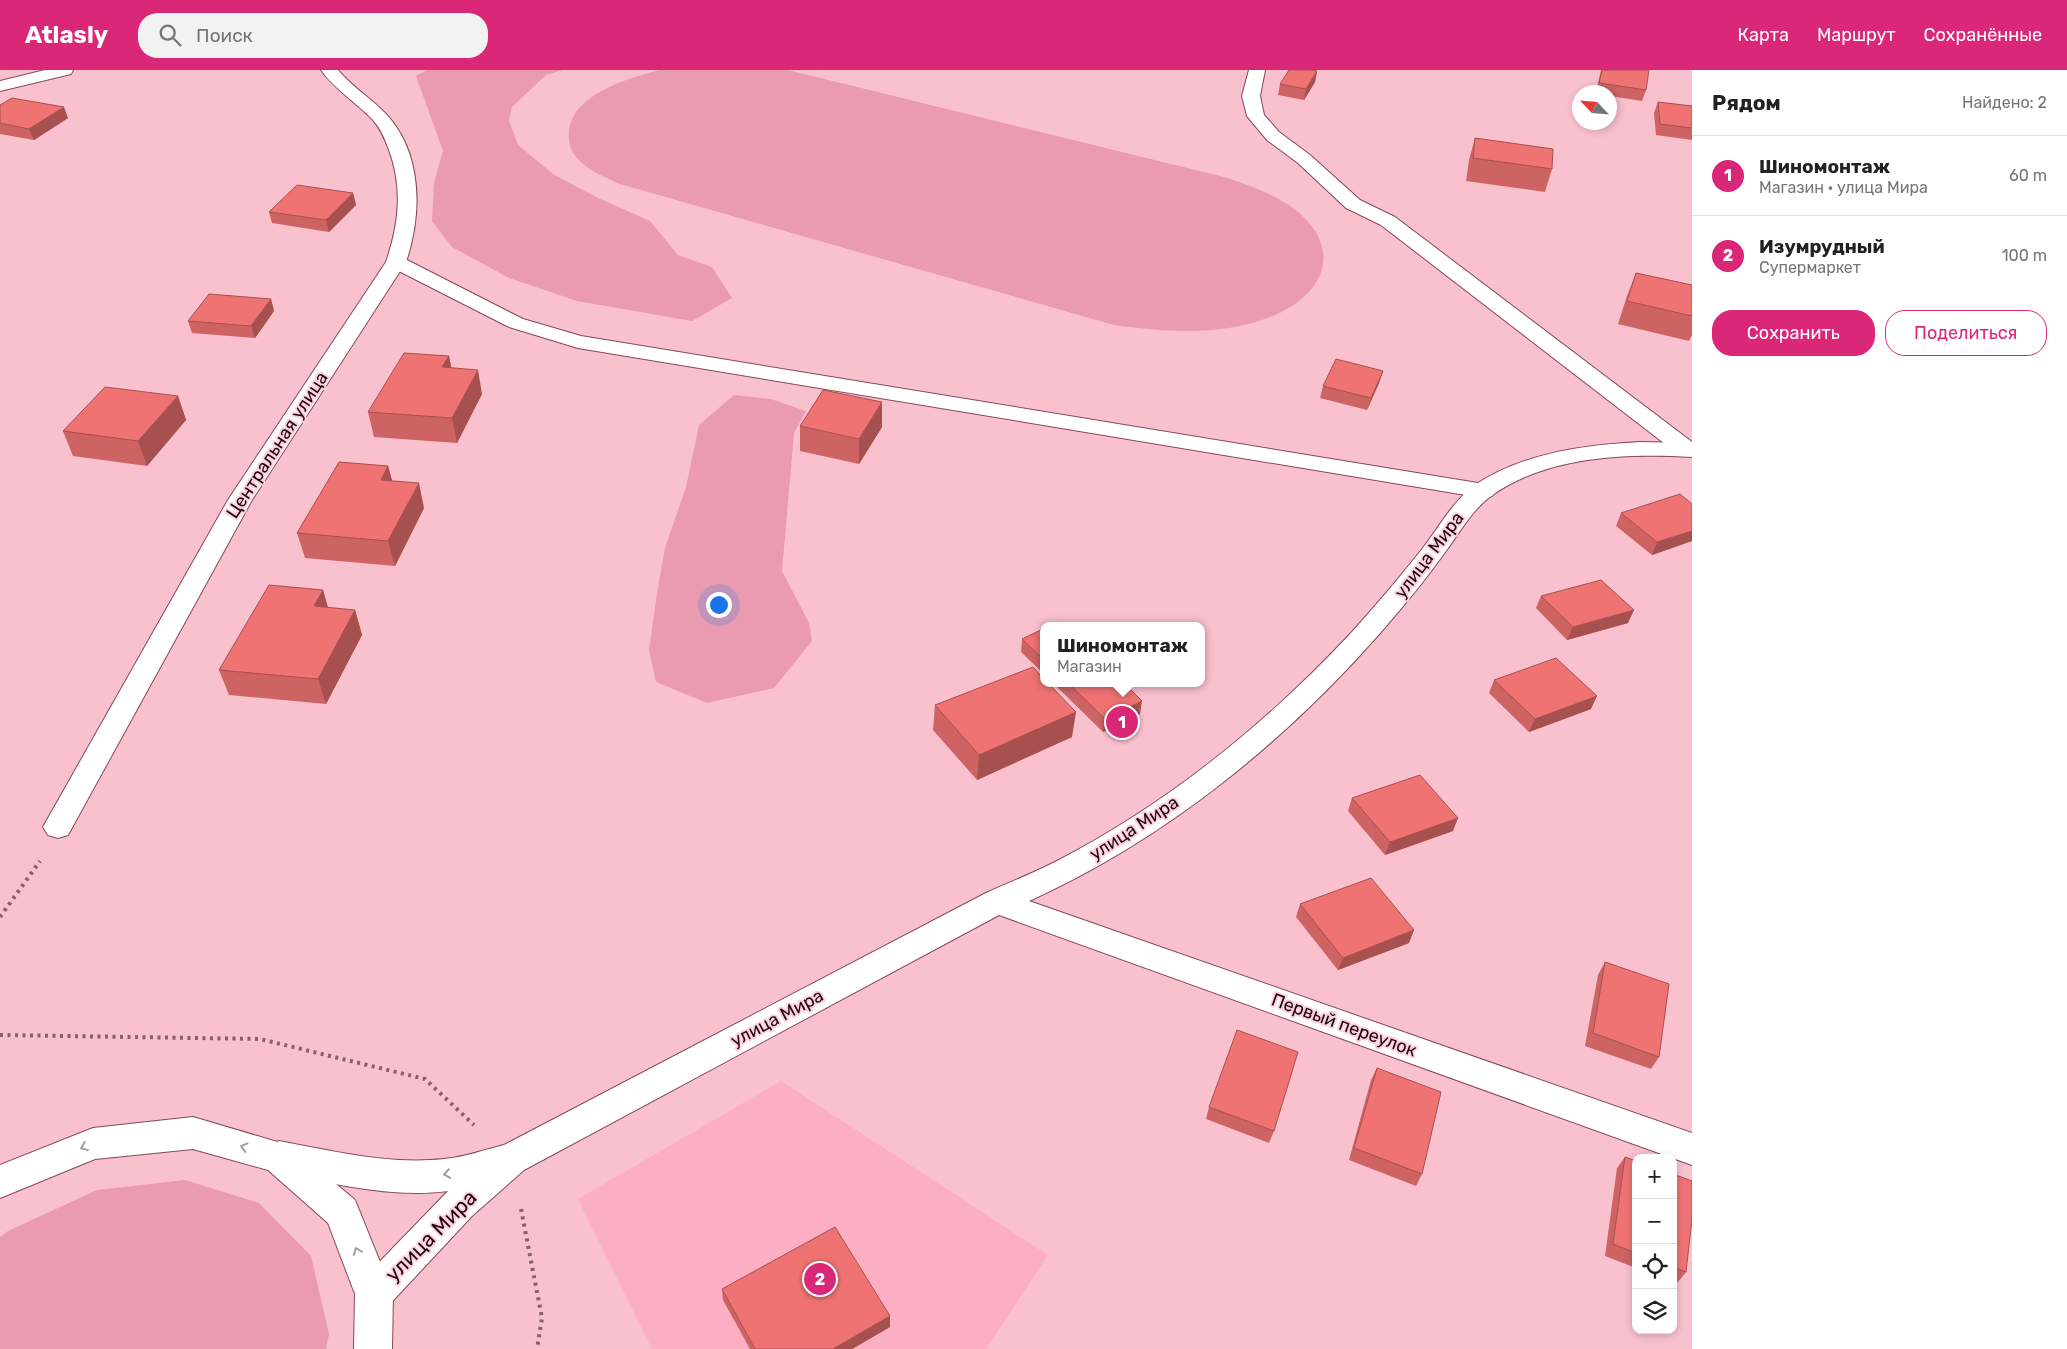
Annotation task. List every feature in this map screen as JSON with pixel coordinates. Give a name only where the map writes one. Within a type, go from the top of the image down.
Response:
[{"type":"street","points":[[0,86],[65,70]]},
{"type":"street","name":"Центральная улица","points":[[58,827],[240,500],[396,262],[403,245],[409,216],[409,191],[401,157],[388,126],[329,70]]},
{"type":"street","points":[[1257,70],[1250,96],[1256,116],[1273,136],[1304,159],[1353,204],[1388,221],[1689,449]]},
{"type":"street","points":[[396,262],[516,323],[578,342],[1484,491]]},
{"type":"street","name":"улица Мира","points":[[374,1294],[458,1204],[512,1159],[997,902],[1068,869],[1144,824],[1213,775],[1276,724],[1349,651],[1392,604],[1434,551],[1457,515],[1484,491],[1522,471],[1569,456],[1619,449],[1689,449]]},
{"type":"street","name":"Первый переулок","points":[[997,902],[1692,1149]]},
{"type":"street","name":"улица Мира","points":[[1,1180],[93,1144],[193,1133],[279,1157],[362,1173],[406,1176],[446,1175],[512,1159]]},
{"type":"street","points":[[279,1157],[342,1212],[374,1294],[374,1349]]},
{"type":"path","points":[[0,917],[41,859],[58,827]]},
{"type":"path","points":[[0,1035],[260,1039],[425,1079],[512,1159],[542,1318],[537,1349]]},
{"type":"shaded area","points":[[427,70],[563,70],[546,75],[512,107],[509,121],[518,145],[553,174],[596,197],[650,221],[678,255],[712,267],[732,298],[692,321],[577,301],[509,278],[452,247],[432,221],[434,183],[443,151],[416,76]]},
{"type":"shaded area","points":[[661,70],[788,70],[1228,178],[1273,196],[1305,218],[1316,233],[1322,248],[1323,264],[1318,278],[1309,292],[1294,305],[1256,322],[1236,327],[1195,331],[1174,331],[1114,325],[620,184],[581,163],[570,146],[569,140],[572,120],[579,108],[590,98],[619,83]]},
{"type":"shaded area","points":[[734,395],[771,399],[806,411],[794,433],[782,571],[809,623],[812,641],[774,688],[707,703],[656,682],[649,650],[665,548],[686,487],[699,425]]},
{"type":"shaded area","points":[[781,1081],[1048,1255],[986,1349],[652,1349],[578,1199]]},
{"type":"shaded area","points":[[185,1180],[259,1203],[311,1256],[329,1334],[326,1349],[0,1349],[0,1237],[8,1231],[97,1190]]},
{"type":"building","points":[[1289,70],[1317,71],[1306,89],[1280,84]]},
{"type":"building","points":[[1602,70],[1649,70],[1646,90],[1599,83]]},
{"type":"building","points":[[12,98],[64,107],[29,129],[0,123],[0,105]]},
{"type":"building","points":[[1658,102],[1692,106],[1692,128],[1660,124]]},
{"type":"building","points":[[1475,138],[1553,149],[1552,169],[1473,158]]},
{"type":"building","points":[[297,185],[353,193],[326,220],[269,212]]},
{"type":"building","points":[[1636,273],[1692,285],[1692,316],[1627,301]]},
{"type":"building","points":[[209,294],[271,299],[251,326],[188,321]]},
{"type":"building","points":[[404,353],[449,356],[442,367],[478,370],[452,418],[368,412]]},
{"type":"building","points":[[1336,359],[1383,371],[1371,398],[1323,386]]},
{"type":"building","points":[[105,387],[178,396],[138,441],[63,431]]},
{"type":"building","points":[[823,390],[882,402],[859,439],[800,426]]},
{"type":"building","points":[[339,462],[388,466],[381,480],[419,483],[388,541],[297,533]]},
{"type":"building","points":[[1680,494],[1692,504],[1692,531],[1657,542],[1621,513]]},
{"type":"building","points":[[1601,580],[1634,610],[1573,627],[1541,596]]},
{"type":"building","points":[[269,585],[323,590],[314,606],[355,610],[318,679],[219,670]]},
{"type":"building","points":[[1040,630],[1040,656],[1022,639]]},
{"type":"building","points":[[1556,658],[1597,696],[1535,719],[1494,680]]},
{"type":"building","points":[[1033,667],[1040,675],[1040,687],[1052,687],[1076,712],[979,755],[935,705]]},
{"type":"building","points":[[1072,687],[1128,687],[1142,701],[1105,719]]},
{"type":"building","points":[[1420,775],[1458,818],[1390,842],[1352,798]]},
{"type":"building","points":[[1371,878],[1414,930],[1343,958],[1300,904]]},
{"type":"building","points":[[1605,962],[1669,984],[1659,1057],[1593,1033]]},
{"type":"building","points":[[1237,1030],[1298,1052],[1274,1131],[1209,1107]]},
{"type":"building","points":[[1377,1068],[1441,1092],[1422,1174],[1354,1148]]},
{"type":"building","points":[[1625,1157],[1632,1160],[1632,1251],[1613,1244]]},
{"type":"building","points":[[1677,1175],[1692,1181],[1692,1219],[1686,1272],[1677,1269]]},
{"type":"building","points":[[835,1227],[890,1316],[833,1349],[755,1349],[722,1289]]},
{"type":"place","name":"Шиномонтаж","points":[[1122,722]]},
{"type":"place","name":"Изумрудный","points":[[820,1279]]}]
